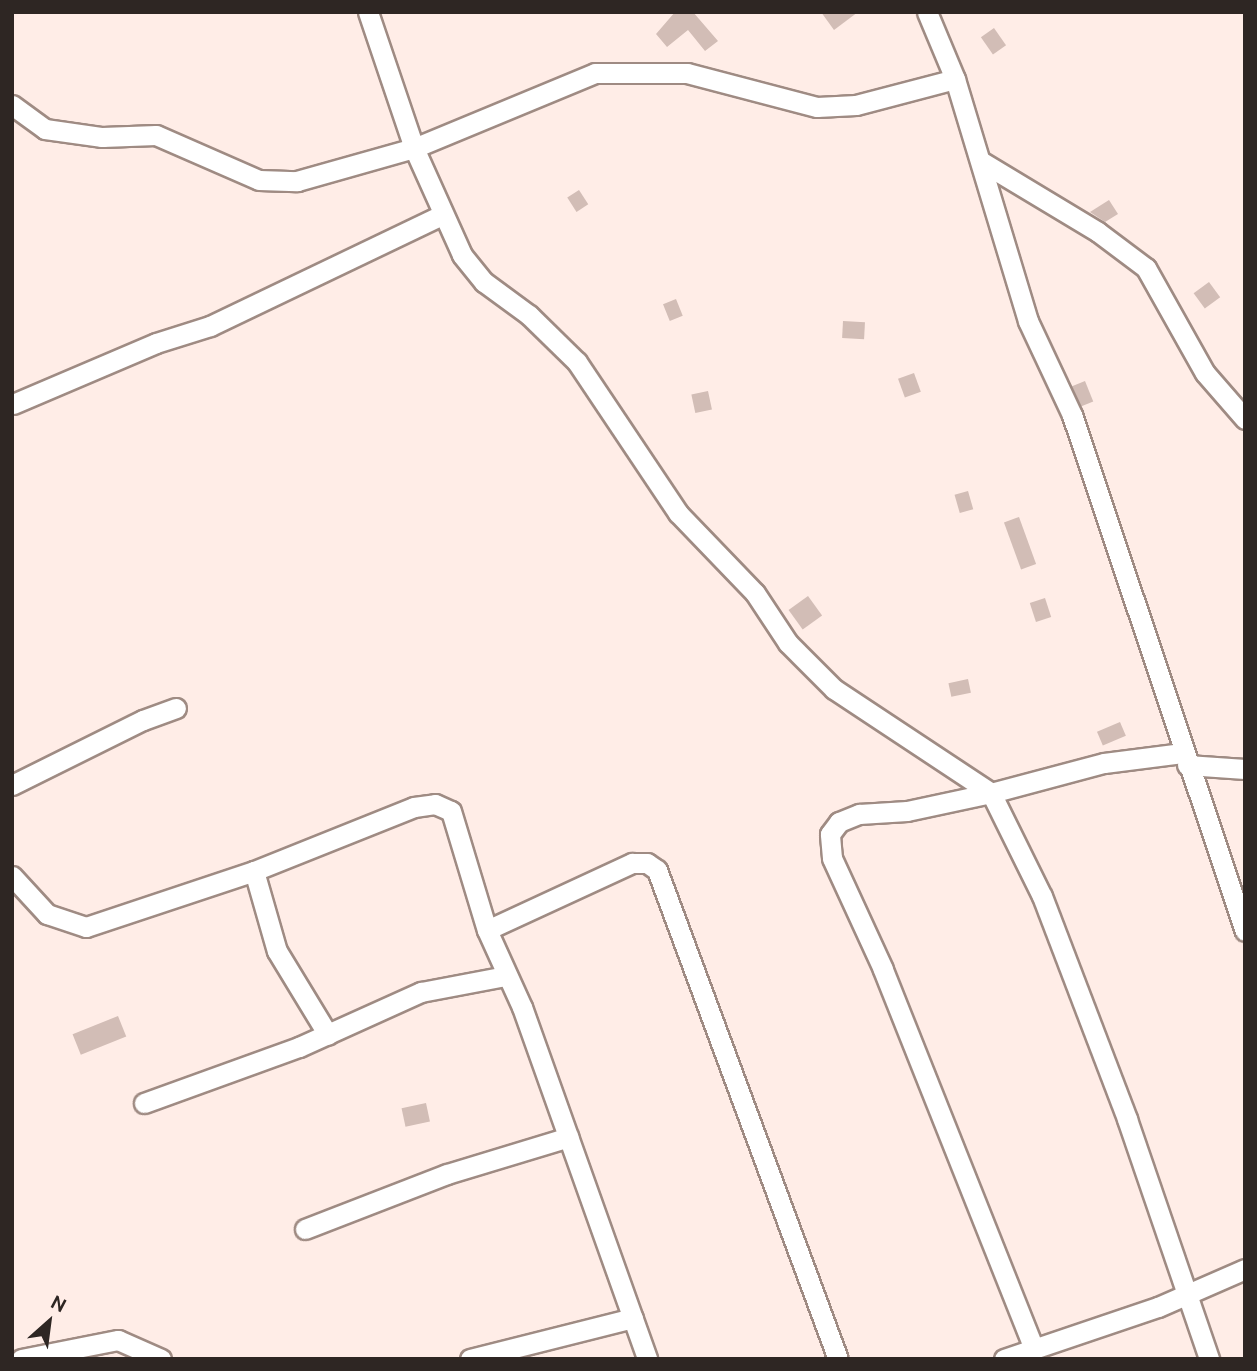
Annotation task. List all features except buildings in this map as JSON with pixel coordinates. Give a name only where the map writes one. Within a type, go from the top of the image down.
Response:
[{"type":"street","points":[[368,12],[414,148],[462,255],[484,282],[529,315],[577,362],[678,513],[755,593],[788,643],[834,689],[991,793],[1042,896],[1128,1119],[1209,1359]]},
{"type":"street","points":[[927,12],[955,79],[1028,321],[1072,415],[1184,759],[1245,931]]},
{"type":"street","points":[[12,105],[45,129],[102,137],[156,135],[259,180],[297,181],[414,148],[595,73],[687,73],[817,107],[856,105],[955,79]]},
{"type":"street","points":[[982,162],[1098,232],[1146,268],[1205,373],[1245,419]]},
{"type":"street","points":[[13,404],[156,343],[209,326],[442,215]]},
{"type":"street","points":[[12,785],[143,720],[176,708]]},
{"type":"street","points":[[1034,1349],[883,969],[828,845],[839,822],[859,814],[907,811],[991,793],[1104,763],[1184,759],[1245,769]]},
{"type":"street","points":[[12,876],[47,914],[86,926],[254,871],[414,807],[443,806],[458,823],[487,930],[569,1137],[647,1359]]},
{"type":"street","points":[[487,930],[632,863],[647,863],[657,870],[838,1359]]},
{"type":"street","points":[[254,871],[276,950],[328,1035]]},
{"type":"street","points":[[144,1103],[328,1035],[421,992],[506,976]]},
{"type":"street","points":[[305,1229],[447,1174],[569,1137]]},
{"type":"street","points":[[1008,1358],[1158,1307],[1245,1269]]},
{"type":"street","points":[[470,1359],[633,1318]]},
{"type":"street","points":[[21,1359],[118,1340],[158,1358]]}]
